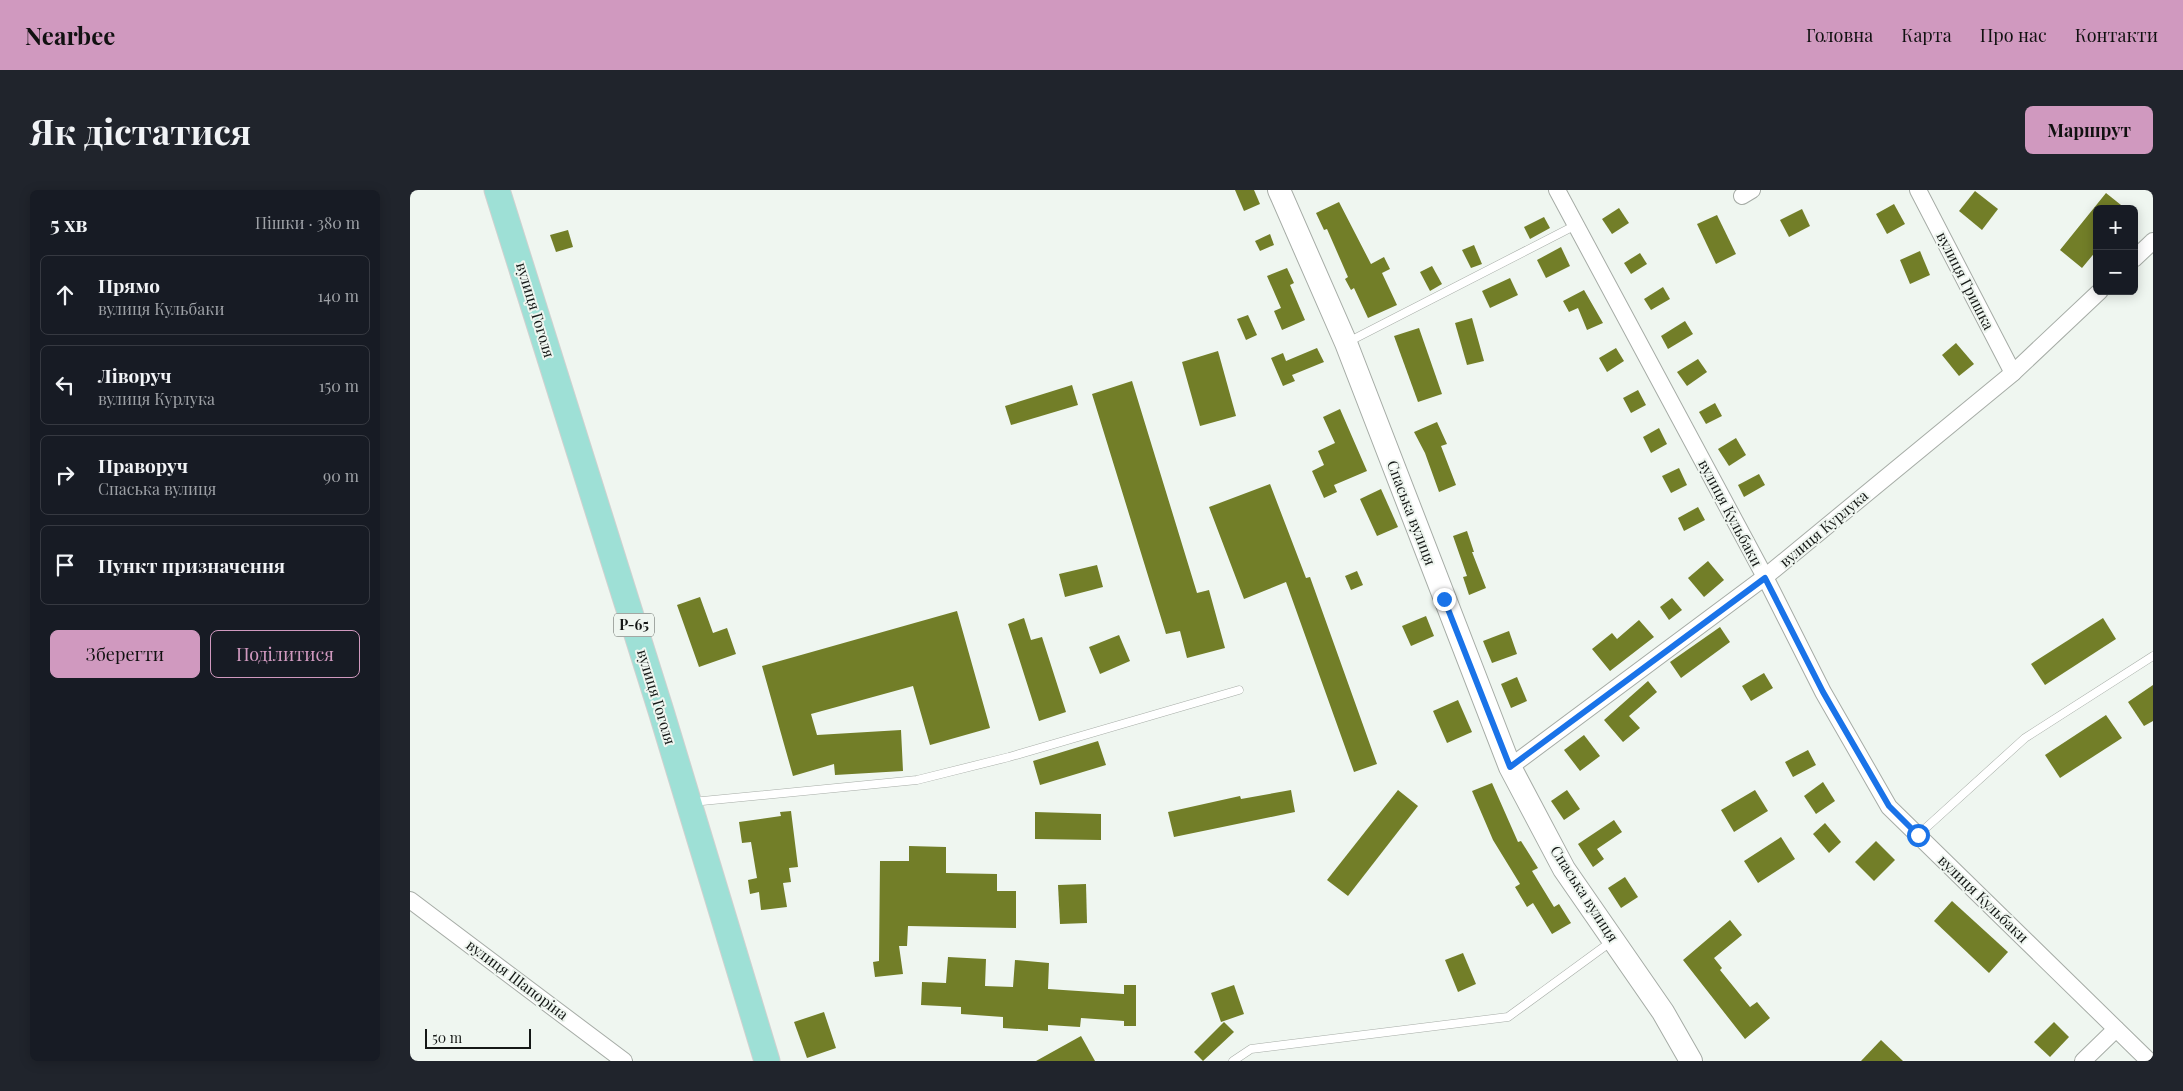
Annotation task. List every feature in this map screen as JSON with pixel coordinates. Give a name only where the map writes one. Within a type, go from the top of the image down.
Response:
[{"type":"main road","name":"вулиця Гоголя","points":[[497,190],[767,1061]]},
{"type":"street","name":"Спаська вулиця","points":[[1279,190],[1346,343],[1510,767],[1564,869],[1664,1012],[1691,1061]]},
{"type":"street","name":"вулиця Кульбаки","points":[[1558,190],[1765,578],[1823,692],[1889,806],[2149,1061]]},
{"type":"street","name":"вулиця Гришка","points":[[1918,190],[2012,373]]},
{"type":"street","points":[[2138,255],[2153,241]]},
{"type":"street","name":"вулиця Курлука","points":[[1510,767],[1765,578],[2012,373],[2096,295]]},
{"type":"street","name":"вулиця Шапоріна","points":[[410,900],[624,1061]]},
{"type":"street","points":[[2082,1061],[2116,1029]]},
{"type":"lane","points":[[1346,343],[1576,225]]},
{"type":"lane","points":[[1918,835],[2025,738],[2153,656]]},
{"type":"lane","points":[[688,802],[917,780],[1009,757],[1239,690]]},
{"type":"lane","points":[[1233,1061],[1251,1049],[1508,1017],[1614,940]]},
{"type":"building","points":[[1235,190],[1254,190],[1260,204],[1244,211]]},
{"type":"building","points":[[1975,191],[1998,209],[1982,230],[1959,211]]},
{"type":"building","points":[[2106,193],[2121,205],[2096,205]]},
{"type":"building","points":[[1339,202],[1371,264],[1384,257],[1390,269],[1382,273],[1397,305],[1368,318],[1354,288],[1351,290],[1345,279],[1348,277],[1327,229],[1324,230],[1316,213]]},
{"type":"building","points":[[1894,204],[1905,224],[1887,234],[1876,214]]},
{"type":"building","points":[[1619,208],[1629,223],[1612,234],[1602,219]]},
{"type":"building","points":[[1802,209],[1810,226],[1789,237],[1780,220]]},
{"type":"building","points":[[2093,209],[2093,255],[2082,268],[2060,250]]},
{"type":"building","points":[[1717,215],[1736,254],[1716,264],[1697,224]]},
{"type":"building","points":[[1544,217],[1550,228],[1530,239],[1524,227]]},
{"type":"building","points":[[568,230],[573,247],[556,252],[550,235]]},
{"type":"building","points":[[1270,234],[1274,245],[1260,251],[1255,241]]},
{"type":"building","points":[[1474,245],[1482,264],[1471,268],[1462,250]]},
{"type":"building","points":[[1561,247],[1570,266],[1546,278],[1537,260]]},
{"type":"building","points":[[1920,251],[1930,275],[1910,284],[1900,260]]},
{"type":"building","points":[[1640,253],[1647,264],[1631,274],[1624,263]]},
{"type":"building","points":[[1432,266],[1442,284],[1430,291],[1420,272]]},
{"type":"building","points":[[1287,268],[1294,283],[1290,285],[1305,320],[1282,330],[1274,311],[1281,308],[1267,276]]},
{"type":"building","points":[[1510,278],[1518,295],[1490,308],[1482,291]]},
{"type":"building","points":[[1663,287],[1670,299],[1651,310],[1644,299]]},
{"type":"building","points":[[1584,290],[1603,323],[1587,330],[1578,308],[1569,312],[1563,301]]},
{"type":"building","points":[[1248,315],[1257,335],[1246,340],[1237,319]]},
{"type":"building","points":[[1472,318],[1484,361],[1467,365],[1455,323]]},
{"type":"building","points":[[1685,321],[1693,334],[1668,349],[1661,336]]},
{"type":"building","points":[[1419,328],[1442,394],[1418,402],[1394,336]]},
{"type":"building","points":[[1956,343],[1974,364],[1959,376],[1942,355]]},
{"type":"building","points":[[1317,348],[1324,362],[1292,375],[1295,381],[1283,386],[1271,358],[1283,353],[1286,361]]},
{"type":"building","points":[[1616,348],[1624,361],[1607,372],[1599,358]]},
{"type":"building","points":[[1218,351],[1236,416],[1200,426],[1182,362]]},
{"type":"building","points":[[1698,359],[1707,372],[1687,386],[1677,372]]},
{"type":"building","points":[[1132,381],[1197,593],[1209,590],[1225,648],[1187,658],[1180,631],[1166,634],[1092,394]]},
{"type":"building","points":[[1072,385],[1078,405],[1011,425],[1005,406]]},
{"type":"building","points":[[1638,390],[1646,405],[1631,413],[1623,398]]},
{"type":"building","points":[[1715,403],[1722,416],[1706,424],[1699,412]]},
{"type":"building","points":[[1340,409],[1367,471],[1334,485],[1337,492],[1324,498],[1312,471],[1324,465],[1318,451],[1335,443],[1323,417]]},
{"type":"building","points":[[1437,422],[1447,444],[1441,446],[1456,485],[1439,492],[1425,453],[1414,432]]},
{"type":"building","points":[[1659,428],[1667,444],[1651,453],[1643,437]]},
{"type":"building","points":[[1736,438],[1746,455],[1729,466],[1718,449]]},
{"type":"building","points":[[1679,468],[1687,485],[1671,493],[1662,476]]},
{"type":"building","points":[[1759,474],[1765,485],[1744,497],[1738,485]]},
{"type":"building","points":[[1270,484],[1306,578],[1310,577],[1377,764],[1354,772],[1286,582],[1244,599],[1209,507]]},
{"type":"building","points":[[1381,489],[1398,527],[1377,536],[1360,499]]},
{"type":"building","points":[[1698,507],[1705,520],[1684,531],[1678,518]]},
{"type":"building","points":[[1467,531],[1474,552],[1472,552],[1486,588],[1469,595],[1463,577],[1467,576],[1453,536]]},
{"type":"building","points":[[1708,561],[1724,580],[1704,597],[1688,578]]},
{"type":"building","points":[[1097,565],[1103,587],[1065,597],[1059,574]]},
{"type":"building","points":[[1357,571],[1363,585],[1351,590],[1345,576]]},
{"type":"building","points":[[700,597],[713,633],[727,628],[736,654],[699,667],[677,605]]},
{"type":"building","points":[[1672,598],[1682,610],[1669,620],[1660,607]]},
{"type":"building","points":[[957,611],[990,728],[930,745],[913,686],[811,714],[817,735],[901,730],[903,771],[835,775],[834,764],[793,776],[762,666]]},
{"type":"building","points":[[1426,616],[1434,636],[1411,646],[1402,626]]},
{"type":"building","points":[[1024,618],[1031,640],[1042,637],[1066,712],[1039,721],[1008,624]]},
{"type":"building","points":[[2103,618],[2116,639],[2045,685],[2031,664]]},
{"type":"building","points":[[1639,620],[1654,637],[1610,671],[1592,649],[1612,633],[1617,639]]},
{"type":"building","points":[[1720,627],[1730,642],[1681,678],[1670,662]]},
{"type":"building","points":[[1509,631],[1517,654],[1492,663],[1483,641]]},
{"type":"building","points":[[1119,635],[1130,661],[1100,674],[1089,647]]},
{"type":"building","points":[[1764,673],[1773,688],[1751,701],[1742,686]]},
{"type":"building","points":[[1517,677],[1527,701],[1511,708],[1501,684]]},
{"type":"building","points":[[1648,681],[1657,692],[1629,716],[1640,728],[1623,742],[1604,720]]},
{"type":"building","points":[[2153,685],[2153,721],[2144,726],[2128,702]]},
{"type":"building","points":[[1458,700],[1472,732],[1447,743],[1433,711]]},
{"type":"building","points":[[2106,715],[2122,738],[2060,778],[2045,755]]},
{"type":"building","points":[[1584,735],[1600,756],[1580,771],[1564,750]]},
{"type":"building","points":[[1098,741],[1106,765],[1040,785],[1033,761]]},
{"type":"building","points":[[1808,750],[1816,765],[1793,777],[1785,762]]},
{"type":"building","points":[[1823,782],[1835,801],[1816,814],[1804,796]]},
{"type":"building","points":[[1492,783],[1518,842],[1521,841],[1538,868],[1532,871],[1554,907],[1559,904],[1571,923],[1552,934],[1533,903],[1527,907],[1515,887],[1520,884],[1493,840],[1472,791]]},
{"type":"building","points":[[1291,790],[1295,812],[1174,837],[1168,812],[1240,796],[1241,799]]},
{"type":"building","points":[[1398,790],[1418,806],[1348,896],[1327,880]]},
{"type":"building","points":[[1567,790],[1580,809],[1564,820],[1551,801]]},
{"type":"building","points":[[1755,790],[1768,811],[1734,832],[1721,810]]},
{"type":"building","points":[[791,811],[798,867],[789,868],[791,882],[783,883],[787,907],[761,910],[759,892],[750,894],[748,880],[757,878],[751,842],[742,843],[739,822],[781,816],[780,812]]},
{"type":"building","points":[[1035,812],[1101,814],[1101,840],[1035,839]]},
{"type":"building","points":[[1614,820],[1622,832],[1597,849],[1604,859],[1593,867],[1578,844]]},
{"type":"building","points":[[1825,823],[1841,842],[1829,853],[1813,834]]},
{"type":"building","points":[[1781,837],[1795,859],[1758,883],[1744,861]]},
{"type":"building","points":[[1876,841],[1895,860],[1874,881],[1855,862]]},
{"type":"building","points":[[909,846],[946,847],[946,873],[997,874],[997,891],[1016,891],[1016,928],[908,926],[907,946],[899,946],[903,974],[875,977],[873,962],[879,961],[880,861],[909,861]]},
{"type":"building","points":[[1625,877],[1638,897],[1621,908],[1608,888]]},
{"type":"building","points":[[1086,884],[1087,923],[1060,924],[1058,885]]},
{"type":"building","points":[[1952,901],[2008,952],[1989,973],[1934,921]]},
{"type":"building","points":[[1730,920],[1742,935],[1714,958],[1722,968],[1720,970],[1750,1007],[1757,1002],[1770,1018],[1745,1039],[1683,960]]},
{"type":"building","points":[[1463,953],[1476,984],[1458,992],[1445,960]]},
{"type":"building","points":[[948,957],[986,959],[985,986],[1013,987],[1015,960],[1049,963],[1048,989],[1124,994],[1124,985],[1136,985],[1136,1026],[1124,1026],[1124,1021],[1081,1018],[1080,1027],[1048,1025],[1048,1031],[1003,1028],[1003,1017],[961,1014],[961,1007],[921,1005],[922,982],[946,983]]},
{"type":"building","points":[[1234,985],[1244,1014],[1221,1022],[1211,993]]},
{"type":"building","points":[[824,1012],[836,1048],[807,1058],[794,1022]]},
{"type":"building","points":[[1224,1022],[1234,1032],[1203,1061],[1194,1052]]},
{"type":"building","points":[[2054,1022],[2069,1037],[2050,1057],[2034,1042]]},
{"type":"building","points":[[1081,1036],[1095,1061],[1036,1061]]},
{"type":"building","points":[[1881,1040],[1903,1061],[1861,1061]]},
{"type":"route","points":[[1444,599],[1510,767],[1765,578],[1823,692],[1889,806],[1918,835]]}]
